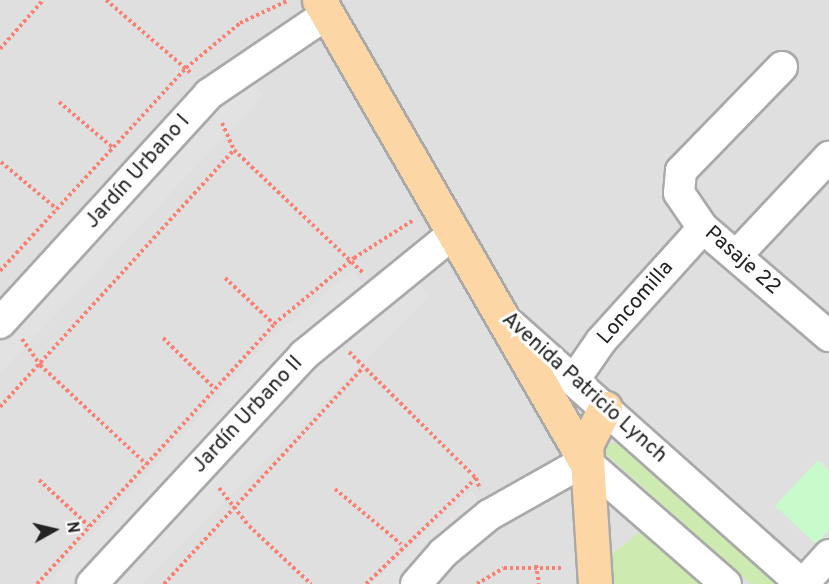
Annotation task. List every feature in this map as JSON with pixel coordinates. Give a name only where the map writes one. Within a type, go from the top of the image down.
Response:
[{"type":"main road","name":"Avenida Patricio Lynch","points":[[323,7],[501,316]]},
{"type":"main road","points":[[501,316],[585,461]]},
{"type":"main road","points":[[595,584],[585,461],[590,430],[605,408]]},
{"type":"street","name":"Jardín Urbano I","points":[[0,323],[209,94],[289,37],[323,7]]},
{"type":"street","name":"Pasaje 22","points":[[782,67],[681,171],[679,193],[703,228],[829,336]]},
{"type":"street","points":[[736,256],[829,157]]},
{"type":"street","name":"Loncomilla","points":[[574,380],[601,340],[703,228]]},
{"type":"street","name":"Jardín Urbano II","points":[[92,584],[198,470],[333,331],[417,259],[453,234]]},
{"type":"street","name":"Avenida Patricio Lynch","points":[[501,316],[803,584]]},
{"type":"street","points":[[416,584],[443,553],[489,515],[585,461],[726,584]]},
{"type":"street","points":[[803,584],[829,555]]},
{"type":"path","points":[[0,49],[43,0]]},
{"type":"path","points":[[106,0],[186,68],[209,94],[234,150],[354,258],[378,294]]},
{"type":"path","points":[[0,271],[186,68],[240,23],[289,0]]},
{"type":"path","points":[[59,102],[112,147]]},
{"type":"path","points":[[0,406],[234,150]]},
{"type":"path","points":[[1,162],[57,209]]},
{"type":"path","points":[[37,584],[274,324],[354,258],[397,230]]},
{"type":"path","points":[[225,278],[274,324]]},
{"type":"path","points":[[333,331],[362,369],[476,478],[489,515]]},
{"type":"path","points":[[163,338],[214,388]]},
{"type":"path","points":[[39,365],[146,464]]},
{"type":"path","points":[[164,584],[362,369]]},
{"type":"path","points":[[198,470],[238,506],[249,526],[311,584]]},
{"type":"path","points":[[366,584],[401,544],[476,478]]},
{"type":"path","points":[[39,480],[89,526]]},
{"type":"path","points":[[335,489],[401,544]]},
{"type":"path","points":[[537,565],[539,584]]},
{"type":"path","points":[[477,584],[504,568],[557,566]]},
{"type":"shaded area","points":[[0,0],[829,0],[829,584],[0,584]]},
{"type":"shaded area","points":[[247,74],[263,96],[0,373],[0,342]]},
{"type":"shaded area","points":[[353,270],[367,288],[284,355],[71,584],[46,584],[270,339]]},
{"type":"shaded area","points":[[417,280],[429,296],[142,584],[110,584],[306,371]]},
{"type":"shaded area","points":[[472,491],[484,507],[400,584],[371,584]]},
{"type":"green space","points":[[615,443],[625,445],[779,584],[751,584],[606,454],[606,446]]},
{"type":"green space","points":[[818,460],[829,471],[829,530],[816,544],[775,506]]},
{"type":"green space","points":[[646,527],[704,584],[612,584],[611,555]]}]
